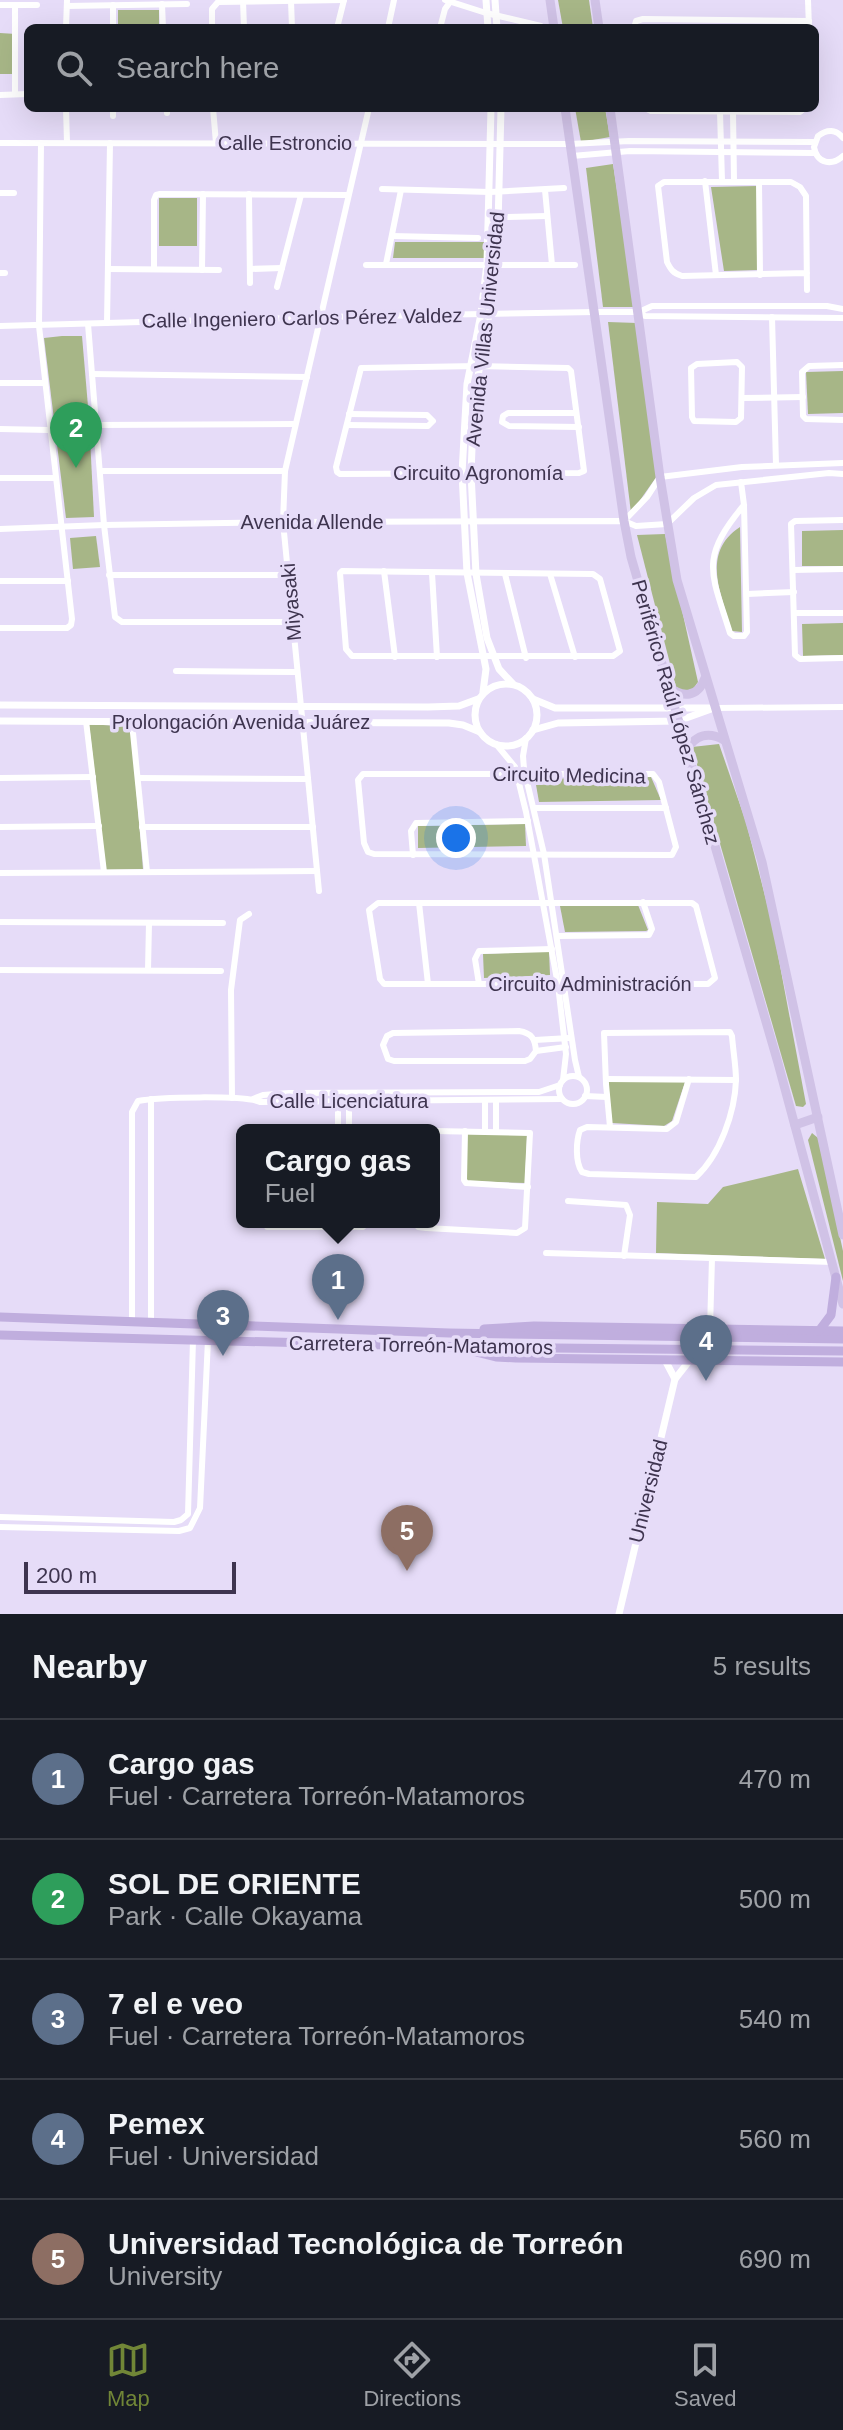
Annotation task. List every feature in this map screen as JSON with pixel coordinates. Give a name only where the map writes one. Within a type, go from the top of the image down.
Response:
[{"type":"highway","points":[[819,1331],[831,1315],[836,1277]]},
{"type":"highway","points":[[0,1317],[586,1337],[843,1339]]},
{"type":"highway","points":[[449,1333],[534,1326],[843,1331]]},
{"type":"highway","points":[[819,1331],[826,1336],[830,1345],[825,1362]]},
{"type":"highway","name":"Carretera Torreón-Matamoros","points":[[0,1335],[461,1347],[843,1351]]},
{"type":"highway","points":[[461,1347],[475,1353],[506,1358],[843,1362]]},
{"type":"highway","points":[[825,1362],[843,1369]]},
{"type":"main road","points":[[550,0],[553,24]]},
{"type":"main road","points":[[596,3],[599,24]]},
{"type":"main road","name":"Periférico Raúl López Sánchez","points":[[566,112],[631,557],[795,1125],[843,1304]]},
{"type":"main road","name":"Periférico Raúl López Sánchez","points":[[611,112],[677,580],[762,862],[843,1235]]},
{"type":"main road","points":[[668,686],[678,694],[690,695],[700,689],[705,678]]},
{"type":"main road","points":[[686,750],[703,735],[710,734],[724,740]]},
{"type":"main road","points":[[795,1125],[818,1117]]},
{"type":"street","points":[[212,24],[214,5],[218,2],[344,0],[338,24]]},
{"type":"street","points":[[389,24],[394,0]]},
{"type":"street","points":[[486,0],[487,24]]},
{"type":"street","points":[[495,0],[497,24]]},
{"type":"street","points":[[635,24],[643,19],[679,19],[809,24],[808,0]]},
{"type":"street","points":[[243,1],[244,24]]},
{"type":"street","points":[[291,1],[292,24]]},
{"type":"street","points":[[441,24],[447,1],[519,24]]},
{"type":"street","points":[[66,24],[67,3],[187,4]]},
{"type":"street","points":[[162,4],[163,24]]},
{"type":"street","points":[[0,5],[37,5]]},
{"type":"street","points":[[15,5],[15,94]]},
{"type":"street","points":[[113,5],[113,24]]},
{"type":"street","points":[[679,19],[680,24]]},
{"type":"street","points":[[0,95],[24,94]]},
{"type":"street","points":[[66,112],[67,143]]},
{"type":"street","points":[[213,112],[216,143]]},
{"type":"street","name":"Miyasaki","points":[[319,891],[283,522],[285,471],[368,112]]},
{"type":"street","name":"Avenida Villas Universidad","points":[[491,112],[495,192]]},
{"type":"street","name":"Avenida Villas Universidad","points":[[501,112],[491,264],[474,366],[463,522],[467,573],[489,657],[513,684]]},
{"type":"street","points":[[722,181],[720,112],[800,112]]},
{"type":"street","points":[[733,112],[734,181]]},
{"type":"street","points":[[814,153],[815,142],[822,133],[836,132],[843,126]]},
{"type":"street","points":[[836,132],[843,138]]},
{"type":"street","points":[[572,156],[616,147],[721,141],[815,142]]},
{"type":"street","name":"Calle Estroncio","points":[[0,143],[570,144],[616,147]]},
{"type":"street","points":[[0,628],[67,628],[71,625],[39,326],[41,143]]},
{"type":"street","points":[[107,323],[110,143]]},
{"type":"street","points":[[616,147],[814,153],[827,163],[843,156]]},
{"type":"street","points":[[837,161],[843,168]]},
{"type":"street","points":[[705,181],[716,275]]},
{"type":"street","points":[[759,182],[760,275]]},
{"type":"street","points":[[807,273],[682,276],[671,271],[667,262],[657,190],[659,184],[791,182],[804,191],[807,273],[807,290]]},
{"type":"street","points":[[382,189],[495,192],[564,188]]},
{"type":"street","points":[[386,264],[401,190]]},
{"type":"street","points":[[545,190],[552,265]]},
{"type":"street","points":[[0,193],[14,193]]},
{"type":"street","points":[[202,270],[203,194]]},
{"type":"street","points":[[249,194],[250,283]]},
{"type":"street","points":[[154,269],[156,195],[348,195]]},
{"type":"street","points":[[277,287],[301,195]]},
{"type":"street","points":[[508,217],[547,216]]},
{"type":"street","points":[[392,236],[478,238]]},
{"type":"street","points":[[366,265],[575,265]]},
{"type":"street","points":[[250,269],[282,268]]},
{"type":"street","points":[[108,269],[219,270]]},
{"type":"street","points":[[639,312],[652,306],[827,306],[843,309]]},
{"type":"street","name":"Calle Ingeniero Carlos Pérez Valdez","points":[[0,326],[595,312],[639,312],[645,316],[843,318]]},
{"type":"street","points":[[772,317],[776,465]]},
{"type":"street","points":[[88,324],[109,575],[113,612],[118,620],[292,622]]},
{"type":"street","points":[[697,364],[741,364],[742,398],[739,421],[694,421],[691,368],[697,364]]},
{"type":"street","points":[[843,365],[809,366],[802,372],[803,416],[810,421],[843,420]]},
{"type":"street","name":"Circuito Agronomía","points":[[563,366],[571,371],[576,413],[585,468],[581,473],[337,472],[361,368],[563,366]]},
{"type":"street","points":[[92,374],[307,377]]},
{"type":"street","points":[[0,383],[44,383]]},
{"type":"street","points":[[742,398],[803,397]]},
{"type":"street","points":[[576,413],[508,413],[503,416],[503,424],[579,427]]},
{"type":"street","points":[[347,425],[428,426],[433,421],[427,415],[349,414]]},
{"type":"street","points":[[96,425],[295,424]]},
{"type":"street","points":[[0,429],[49,430]]},
{"type":"street","points":[[829,463],[829,473]]},
{"type":"street","points":[[624,521],[640,506],[660,477],[776,465],[843,463]]},
{"type":"street","points":[[714,470],[716,485]]},
{"type":"street","points":[[100,471],[285,471]]},
{"type":"street","name":"Avenida Villas Universidad","points":[[467,473],[476,574],[489,657],[481,696]]},
{"type":"street","points":[[667,524],[694,498],[716,485],[843,474]]},
{"type":"street","points":[[0,478],[55,478]]},
{"type":"street","points":[[741,482],[744,505],[747,594],[746,635],[734,636],[730,633],[715,586],[712,560],[721,538],[744,505]]},
{"type":"street","points":[[843,520],[792,522],[795,655],[797,658],[843,658]]},
{"type":"street","name":"Avenida Allende","points":[[0,529],[283,522],[624,521],[636,526],[667,524]]},
{"type":"street","points":[[793,570],[843,569]]},
{"type":"street","points":[[342,571],[467,573],[593,574],[600,579],[620,651],[613,656],[526,658],[352,656],[346,649],[342,571]]},
{"type":"street","points":[[384,571],[395,657]]},
{"type":"street","points":[[432,573],[437,657]]},
{"type":"street","points":[[505,574],[526,658]]},
{"type":"street","points":[[550,574],[575,657]]},
{"type":"street","points":[[109,575],[288,575]]},
{"type":"street","points":[[0,581],[68,581]]},
{"type":"street","points":[[747,594],[794,592]]},
{"type":"street","points":[[794,613],[843,613]]},
{"type":"street","points":[[176,671],[297,672]]},
{"type":"street","points":[[562,1099],[569,1047],[558,936],[544,854],[534,808],[521,774],[496,744],[480,732],[474,718],[481,696],[499,684],[513,684],[533,699],[555,708],[843,707]]},
{"type":"street","name":"Prolongación Avenida Juárez","points":[[0,705],[452,707],[481,696]]},
{"type":"street","points":[[496,744],[512,745],[526,738],[533,730],[537,715],[533,699]]},
{"type":"street","points":[[533,730],[558,723],[678,721],[714,708]]},
{"type":"street","name":"Prolongación Avenida Juárez","points":[[0,721],[449,723],[480,732]]},
{"type":"street","points":[[86,721],[104,872]]},
{"type":"street","points":[[132,723],[147,872]]},
{"type":"street","points":[[526,738],[521,774],[561,985]]},
{"type":"street","name":"Circuito Medicina","points":[[653,774],[659,782],[666,808],[676,847],[672,855],[374,854],[365,848],[358,780],[360,775],[653,774]]},
{"type":"street","points":[[0,778],[93,777]]},
{"type":"street","points":[[138,778],[308,779]]},
{"type":"street","points":[[534,808],[666,808]]},
{"type":"street","points":[[413,855],[411,831],[416,823],[528,821]]},
{"type":"street","points":[[0,827],[99,826]]},
{"type":"street","points":[[142,827],[313,827]]},
{"type":"street","points":[[0,873],[317,871]]},
{"type":"street","name":"Circuito Administración","points":[[543,902],[688,903],[696,906],[716,974],[714,981],[708,984],[561,985],[381,982],[369,910],[378,903],[543,902]]},
{"type":"street","points":[[558,936],[649,935],[652,929],[643,902]]},
{"type":"street","points":[[419,903],[428,984]]},
{"type":"street","points":[[232,1098],[232,973],[240,920],[249,914]]},
{"type":"street","points":[[0,922],[223,923]]},
{"type":"street","points":[[148,970],[149,923]]},
{"type":"street","points":[[479,984],[475,959],[479,951],[552,949]]},
{"type":"street","points":[[0,970],[221,971]]},
{"type":"street","points":[[519,1031],[535,1040],[536,1051],[530,1059],[518,1062],[394,1061],[388,1059],[384,1050],[387,1036],[398,1032],[519,1031]]},
{"type":"street","points":[[585,1096],[595,1082],[607,1032],[727,1031],[732,1036],[736,1080],[725,1129],[717,1148],[696,1177],[582,1172],[578,1165],[578,1133],[587,1127],[658,1130],[671,1127],[676,1122],[689,1079]]},
{"type":"street","points":[[535,1040],[568,1038]]},
{"type":"street","points":[[536,1051],[569,1047]]},
{"type":"street","points":[[569,1047],[607,1097],[610,1127]]},
{"type":"street","name":"Calle Licenciatura","points":[[496,1096],[539,1092],[574,1076],[595,1082],[736,1080]]},
{"type":"street","points":[[338,1093],[338,1124]]},
{"type":"street","name":"Calle Licenciatura","points":[[253,1099],[274,1094],[338,1093],[349,1097]]},
{"type":"street","points":[[485,1096],[485,1131]]},
{"type":"street","points":[[496,1096],[496,1131]]},
{"type":"street","name":"Calle Licenciatura","points":[[253,1099],[260,1102],[338,1101],[349,1097],[496,1096],[562,1099],[577,1103],[585,1096],[607,1097]]},
{"type":"street","points":[[349,1097],[349,1124]]},
{"type":"street","points":[[151,1099],[151,1322]]},
{"type":"street","points":[[132,1321],[133,1107],[138,1101],[151,1099],[253,1099]]},
{"type":"street","points":[[426,1228],[521,1232],[525,1228],[530,1134],[440,1131]]},
{"type":"street","points":[[465,1131],[466,1183],[528,1187]]},
{"type":"street","points":[[568,1201],[626,1205],[630,1215],[624,1256]]},
{"type":"street","points":[[132,1203],[151,1204]]},
{"type":"street","points":[[546,1253],[832,1262]]},
{"type":"street","points":[[710,1330],[712,1258]]},
{"type":"street","points":[[0,1517],[174,1522],[184,1518],[188,1514],[193,1340]]},
{"type":"street","points":[[0,1527],[179,1531],[190,1528],[200,1508],[208,1340]]},
{"type":"street","points":[[665,1360],[675,1379]]},
{"type":"street","name":"Universidad","points":[[621,1614],[621,1603],[675,1379],[690,1360]]},
{"type":"green space","points":[[558,0],[589,0],[592,24],[562,24]]},
{"type":"green space","points":[[118,10],[159,10],[159,24],[118,24]]},
{"type":"green space","points":[[0,33],[16,34],[15,74],[0,74]]},
{"type":"green space","points":[[576,112],[606,112],[610,137],[581,142]]},
{"type":"green space","points":[[613,164],[635,307],[603,307],[586,168]]},
{"type":"green space","points":[[757,186],[758,270],[724,271],[711,187]]},
{"type":"green space","points":[[159,198],[197,198],[197,246],[159,246]]},
{"type":"green space","points":[[395,242],[485,242],[485,258],[393,258]]},
{"type":"green space","points":[[608,322],[637,323],[657,476],[631,513]]},
{"type":"green space","points":[[82,336],[94,517],[66,518],[44,338]]},
{"type":"green space","points":[[843,371],[843,413],[808,414],[806,372]]},
{"type":"green space","points":[[740,527],[742,632],[732,631],[717,575],[720,549]]},
{"type":"green space","points":[[843,530],[843,566],[802,566],[802,531]]},
{"type":"green space","points":[[665,534],[698,682],[693,689],[684,691],[676,687],[637,535]]},
{"type":"green space","points":[[96,536],[100,567],[73,569],[70,538]]},
{"type":"green space","points":[[843,623],[843,655],[803,656],[802,624]]},
{"type":"green space","points":[[89,724],[131,727],[143,869],[106,870]]},
{"type":"green space","points":[[719,744],[746,822],[772,923],[806,1104],[803,1107],[796,1106],[692,747]]},
{"type":"green space","points":[[651,777],[661,800],[539,802],[535,779]]},
{"type":"green space","points":[[525,824],[526,846],[418,848],[418,826]]},
{"type":"green space","points":[[638,905],[646,931],[565,932],[560,906]]},
{"type":"green space","points":[[549,951],[550,975],[484,978],[483,954]]},
{"type":"green space","points":[[608,1082],[685,1082],[672,1121],[664,1126],[612,1123]]},
{"type":"green space","points":[[812,1133],[818,1138],[843,1251],[843,1281],[808,1140]]},
{"type":"green space","points":[[467,1134],[527,1135],[525,1183],[466,1181]]},
{"type":"green space","points":[[798,1169],[825,1259],[656,1253],[657,1202],[708,1204],[723,1187]]},
{"type":"place","name":"SOL DE ORIENTE","points":[[76,468]]},
{"type":"place","name":"Cargo gas","points":[[338,1320]]},
{"type":"place","name":"7 el e veo","points":[[223,1356]]},
{"type":"place","name":"Pemex","points":[[706,1381]]},
{"type":"place","name":"Universidad Tecnológica de Torreón","points":[[407,1571]]}]
